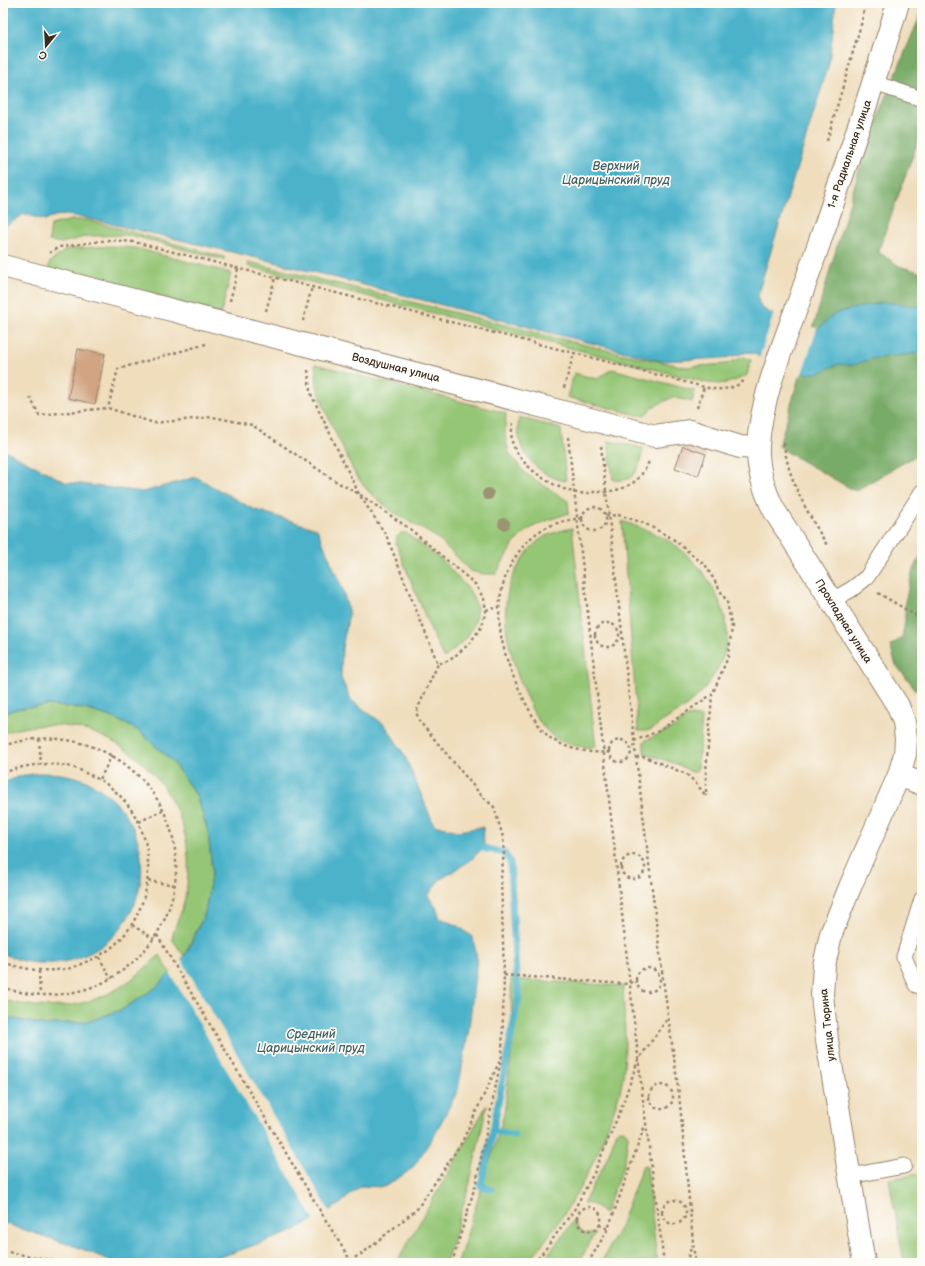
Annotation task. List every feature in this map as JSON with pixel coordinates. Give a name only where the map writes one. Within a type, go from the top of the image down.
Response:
[{"type":"main road","name":"1-я Радиальная улица","points":[[758,448],[760,427],[774,375],[874,83],[898,3]]},
{"type":"main road","name":"Воздушная улица","points":[[3,266],[564,411],[655,436],[690,431],[740,447],[758,448]]},
{"type":"main road","name":"Прохладная улица","points":[[758,448],[759,464],[766,493],[774,510],[898,706],[904,722],[906,738],[905,754],[899,775]]},
{"type":"main road","points":[[899,775],[922,784]]},
{"type":"main road","name":"улица Тюрина","points":[[864,1263],[826,1040],[822,995],[824,966],[831,934],[899,775]]},
{"type":"lane","points":[[874,83],[922,99]]},
{"type":"lane","points":[[831,601],[852,589],[867,577],[922,492]]},
{"type":"lane","points":[[922,899],[904,957],[916,985],[922,987]]},
{"type":"lane","points":[[850,1176],[904,1166]]},
{"type":"path","points":[[46,254],[59,247],[109,240],[134,242],[716,390],[732,388],[748,378]]},
{"type":"path","points":[[108,408],[118,369],[220,340],[238,269]]},
{"type":"path","points":[[260,333],[275,278]]},
{"type":"path","points":[[312,287],[305,344],[310,392],[359,494],[386,535],[438,664],[416,712],[420,722],[481,795],[494,807],[503,837],[504,853],[501,877],[504,975],[502,1056],[476,1183],[452,1263]]},
{"type":"path","points":[[574,353],[564,411],[591,636],[602,753],[618,868],[638,1060],[664,1263]]},
{"type":"path","points":[[30,397],[40,415],[108,408],[154,423],[213,417],[252,425],[337,482],[359,494],[410,528],[464,573],[475,584],[484,599],[486,610],[482,626],[469,644],[450,660],[438,664]]},
{"type":"path","points":[[517,399],[513,418],[512,441],[520,457],[533,472],[553,484],[574,493],[620,490],[632,484],[642,474],[650,460],[655,436]]},
{"type":"path","points":[[604,422],[600,437],[607,516],[620,634],[634,740],[633,749],[628,760],[621,763],[614,761],[608,752],[613,742],[621,740],[628,743],[633,749],[636,757],[647,866],[661,979],[679,1094],[688,1210],[696,1263]]},
{"type":"path","points":[[784,442],[786,456],[799,496],[829,550]]},
{"type":"path","points":[[591,507],[599,508],[607,516],[603,527],[596,531],[589,530],[583,525],[582,518],[584,511],[591,507]]},
{"type":"path","points":[[607,516],[618,515],[644,523],[673,539],[706,566],[727,602],[732,627],[728,657],[712,695],[706,772],[706,796],[695,782],[686,774],[645,757],[636,757]]},
{"type":"path","points":[[582,518],[550,525],[529,538],[513,561],[500,592],[499,607],[502,640],[518,689],[536,722],[548,736],[558,743],[570,748],[602,753],[608,752]]},
{"type":"path","points":[[867,577],[879,594],[922,619]]},
{"type":"path","points":[[486,610],[499,607]]},
{"type":"path","points":[[608,623],[614,626],[620,634],[617,642],[612,647],[608,648],[597,643],[595,636],[598,627],[601,624],[608,623]]},
{"type":"path","points":[[634,740],[659,730],[712,695]]},
{"type":"path","points":[[39,738],[41,764]]},
{"type":"path","points":[[3,746],[39,738],[58,738],[77,741],[112,755],[132,770],[150,788],[163,810],[172,834],[176,859],[175,885],[168,911],[157,935],[135,961],[110,979],[88,989],[70,993],[40,995],[15,991],[3,987]]},
{"type":"path","points":[[100,779],[112,755]]},
{"type":"path","points":[[3,773],[20,767],[41,764],[72,767],[100,779],[123,798],[139,822],[148,851],[148,882],[143,904],[132,925],[117,943],[99,957],[70,968],[39,971],[19,968],[3,962]]},
{"type":"path","points":[[139,822],[163,810]]},
{"type":"path","points":[[631,855],[638,855],[641,857],[647,866],[641,876],[634,878],[624,875],[622,868],[625,858],[631,855]]},
{"type":"path","points":[[148,882],[175,885]]},
{"type":"path","points":[[132,925],[154,939]]},
{"type":"path","points":[[157,935],[352,1262]]},
{"type":"path","points":[[99,957],[110,979]]},
{"type":"path","points":[[646,969],[653,970],[661,979],[656,989],[649,992],[640,989],[636,982],[639,972],[646,969]]},
{"type":"path","points":[[39,971],[40,995]]},
{"type":"path","points":[[504,975],[630,984],[636,982]]},
{"type":"path","points":[[534,1263],[542,1255],[574,1210],[594,1173],[638,1060],[668,1018]]},
{"type":"path","points":[[345,1263],[352,1262],[417,1209],[461,1144],[502,1056]]},
{"type":"path","points":[[660,1085],[667,1087],[672,1092],[673,1096],[671,1103],[666,1108],[662,1109],[655,1107],[649,1099],[649,1095],[653,1088],[660,1085]]},
{"type":"path","points":[[673,1096],[679,1094]]},
{"type":"path","points":[[643,1100],[649,1099]]},
{"type":"path","points":[[588,1263],[608,1229],[646,1122]]},
{"type":"path","points":[[675,1200],[682,1203],[688,1210],[683,1221],[676,1224],[672,1224],[665,1220],[662,1214],[664,1206],[675,1200]]},
{"type":"path","points":[[592,1207],[600,1214],[599,1225],[590,1230],[583,1228],[580,1226],[578,1219],[579,1212],[585,1208],[592,1207]]},
{"type":"path","points":[[574,1210],[579,1212]]},
{"type":"path","points":[[657,1214],[662,1214]]},
{"type":"path","points":[[599,1225],[608,1229]]},
{"type":"path","points":[[686,1263],[693,1242]]},
{"type":"path","points":[[3,1251],[66,1263]]},
{"type":"green space","points":[[922,11],[922,130],[878,252],[899,266],[922,273],[922,452],[855,491],[790,454],[779,446],[866,146]]},
{"type":"green space","points":[[72,220],[87,220],[224,257],[224,260],[130,235],[88,236],[62,243],[49,241],[51,225]]},
{"type":"green space","points":[[111,246],[135,248],[231,273],[221,314],[48,270],[50,262],[67,249]]},
{"type":"green space","points":[[249,262],[618,353],[686,367],[726,364],[744,357],[751,360],[747,375],[728,383],[708,383],[248,266]]},
{"type":"green space","points":[[315,364],[506,413],[505,435],[509,453],[525,473],[568,501],[569,513],[539,524],[523,534],[511,548],[496,574],[484,574],[470,571],[436,537],[393,512],[368,491],[355,474],[325,410],[317,386]]},
{"type":"green space","points":[[612,369],[695,391],[692,402],[673,397],[653,407],[645,415],[637,415],[567,397],[574,373],[597,379]]},
{"type":"green space","points":[[519,417],[561,429],[566,481],[559,480],[545,473],[528,458],[519,438]]},
{"type":"green space","points":[[608,441],[643,448],[638,468],[632,477],[621,480],[613,480]]},
{"type":"green space","points":[[622,521],[666,539],[692,560],[708,580],[721,604],[727,630],[727,640],[722,660],[711,680],[704,689],[683,709],[653,729],[646,731],[638,731]]},
{"type":"green space","points":[[572,528],[596,748],[564,743],[558,740],[543,727],[531,707],[519,679],[511,654],[506,629],[506,603],[508,591],[513,576],[526,554],[536,543],[548,535]]},
{"type":"green space","points":[[401,533],[406,533],[443,561],[470,591],[477,607],[475,623],[466,639],[444,658],[434,638],[396,544],[397,537]]},
{"type":"green space","points":[[922,552],[922,699],[896,665],[890,646],[902,638],[905,622],[905,602],[912,574]]},
{"type":"green space","points":[[48,705],[85,709],[114,718],[139,731],[172,761],[196,795],[208,831],[212,871],[205,913],[184,956],[172,939],[184,903],[188,870],[188,856],[184,830],[174,805],[160,783],[143,764],[123,747],[100,735],[74,728],[48,725],[3,733],[3,714],[16,709]]},
{"type":"green space","points":[[692,716],[702,718],[698,768],[695,772],[691,772],[679,765],[644,753],[644,741],[675,727],[685,718]]},
{"type":"green space","points":[[160,955],[170,973],[155,988],[123,1009],[90,1021],[45,1025],[3,1017],[3,1000],[20,1004],[53,1007],[86,1002],[101,997],[132,979]]},
{"type":"green space","points":[[511,979],[623,986],[625,1043],[624,1066],[620,1093],[595,1158],[586,1176],[566,1212],[528,1262],[458,1263],[504,1115],[512,1046]]},
{"type":"green space","points":[[487,1105],[469,1186],[446,1263],[395,1263],[398,1260]]},
{"type":"green space","points":[[619,1129],[625,1131],[628,1136],[625,1158],[622,1170],[604,1214],[595,1206],[583,1204],[606,1161]]},
{"type":"green space","points":[[643,1165],[647,1167],[657,1263],[601,1263],[620,1226]]},
{"type":"green space","points":[[919,1174],[922,1182],[922,1263],[904,1263],[889,1179]]},
{"type":"green space","points":[[574,1220],[577,1228],[582,1232],[588,1234],[595,1233],[579,1263],[540,1263],[549,1253]]},
{"type":"water","name":"Верхний Царицынский пруд","points":[[3,3],[836,3],[829,64],[762,280],[758,299],[760,305],[770,313],[817,330],[834,314],[855,308],[885,302],[922,307],[922,353],[874,358],[853,365],[838,364],[818,373],[793,374],[782,372],[755,354],[748,352],[725,358],[661,361],[270,261],[86,218],[60,215],[45,220],[24,214],[3,228]]},
{"type":"water","name":"Средний Царицынский пруд","points":[[3,449],[65,482],[143,492],[196,477],[253,509],[317,529],[343,590],[349,614],[342,648],[341,678],[351,700],[385,725],[404,754],[434,825],[458,831],[483,827],[484,847],[471,860],[438,881],[428,896],[436,907],[440,918],[459,926],[473,938],[477,958],[469,1028],[458,1090],[435,1134],[414,1166],[384,1187],[360,1186],[340,1204],[292,1232],[226,1255],[190,1263],[116,1263],[77,1247],[3,1223],[3,1017],[45,1025],[90,1021],[123,1009],[155,988],[176,967],[188,950],[205,913],[212,871],[208,831],[196,795],[172,761],[139,731],[114,718],[85,709],[48,705],[16,709],[3,714]]},
{"type":"water","points":[[40,773],[61,774],[82,779],[97,787],[110,797],[128,819],[138,843],[142,869],[138,894],[127,918],[111,938],[89,953],[55,963],[24,961],[3,953],[3,783],[19,776]]},
{"type":"pier","points":[[774,313],[816,328],[818,326],[801,376],[781,374],[759,359]]},
{"type":"pier","points":[[181,959],[330,1212],[315,1221],[170,973]]},
{"type":"building","points":[[78,349],[105,354],[95,404],[68,398]]},
{"type":"building","points":[[683,446],[706,454],[698,476],[675,468]]},
{"type":"waterway","points":[[475,846],[504,853],[510,862],[516,976],[519,995],[493,1130],[514,1135]]},
{"type":"waterway","points":[[491,1189],[481,1186],[493,1130]]}]
